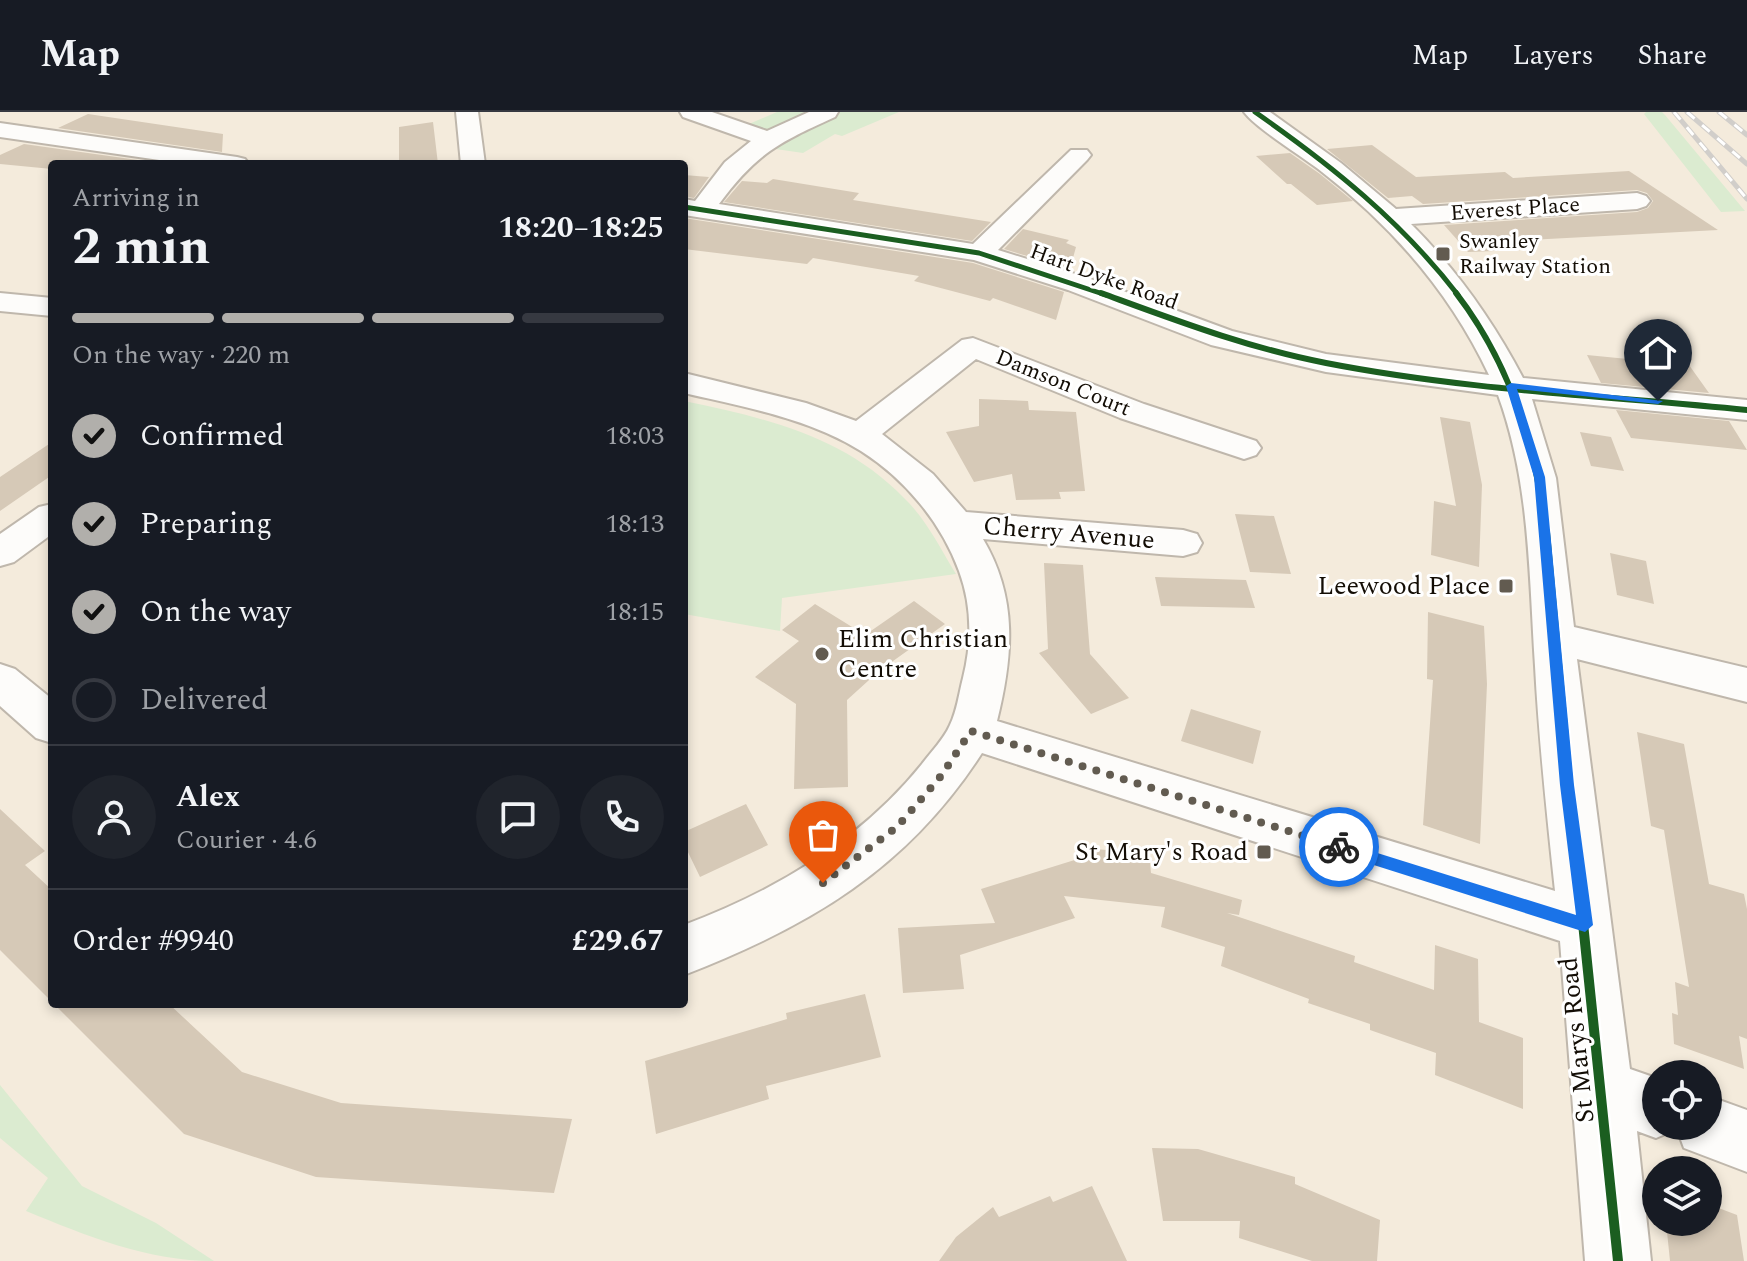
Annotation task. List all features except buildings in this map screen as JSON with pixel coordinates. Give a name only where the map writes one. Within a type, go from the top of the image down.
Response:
[{"type":"street","points":[[467,112],[473,160]]},
{"type":"street","points":[[691,112],[768,139]]},
{"type":"street","points":[[693,208],[734,167],[768,139],[827,112]]},
{"type":"street","name":"St Marys Road","points":[[1255,112],[1314,151],[1393,217],[1440,270],[1465,304],[1511,386],[1539,477],[1567,785],[1585,925],[1629,1099],[1618,1261]]},
{"type":"street","points":[[0,130],[209,160]]},
{"type":"street","points":[[979,253],[1079,155]]},
{"type":"street","name":"Everest Place","points":[[1393,217],[1637,201]]},
{"type":"street","name":"Hart Dyke Road","points":[[693,208],[979,253],[1078,284],[1211,334],[1284,354],[1365,370],[1747,410]]},
{"type":"street","points":[[0,302],[48,307]]},
{"type":"street","name":"Damson Court","points":[[859,435],[973,347],[1132,411],[1244,448]]},
{"type":"street","name":"Cherry Avenue","points":[[688,384],[802,413],[859,435],[910,472],[955,524],[978,565],[991,606],[988,666],[971,731],[941,776],[897,827],[823,883],[734,933],[688,949]]},
{"type":"street","points":[[0,553],[48,519]]},
{"type":"street","name":"Cherry Avenue","points":[[955,524],[1183,543]]},
{"type":"street","points":[[1554,638],[1747,685]]},
{"type":"street","points":[[0,681],[48,722]]},
{"type":"street","points":[[971,731],[1585,925]]},
{"type":"street","points":[[1722,1132],[1747,1141]]},
{"type":"green space","points":[[777,112],[899,112],[842,136],[835,134],[803,153],[762,147],[742,127]]},
{"type":"green space","points":[[1662,112],[1665,115],[1745,211],[1721,212],[1644,114]]},
{"type":"green space","points":[[688,402],[774,423],[856,459],[912,506],[956,574],[782,598],[780,631],[688,615]]},
{"type":"green space","points":[[0,1085],[82,1186],[156,1223],[214,1261],[141,1252],[26,1211],[48,1178],[0,1138]]},
{"type":"railway","points":[[1674,112],[1747,199]]},
{"type":"railway","points":[[1687,112],[1747,164]]},
{"type":"railway","points":[[1719,112],[1747,135]]},
{"type":"cycle path","points":[[1255,112],[1295,139],[1369,198],[1435,266],[1464,303],[1489,343],[1522,417],[1538,478],[1547,540],[1569,803],[1583,905],[1618,1261]]},
{"type":"cycle path","points":[[688,208],[979,253],[1078,284],[1222,338],[1326,363],[1431,379],[1747,410]]},
{"type":"way so far","points":[[823,883],[897,827],[941,776],[971,731],[1339,847]]},
{"type":"place","name":"Swanley Railway Station","points":[[1443,254]]},
{"type":"place","name":"Leewood Place","points":[[1506,586]]},
{"type":"place","name":"Elim Christian Centre","points":[[822,654]]},
{"type":"place","name":"St Mary's Road","points":[[1264,852]]},
{"type":"route","points":[[1339,847],[1585,925],[1567,785],[1539,477],[1511,386],[1658,401]]}]
